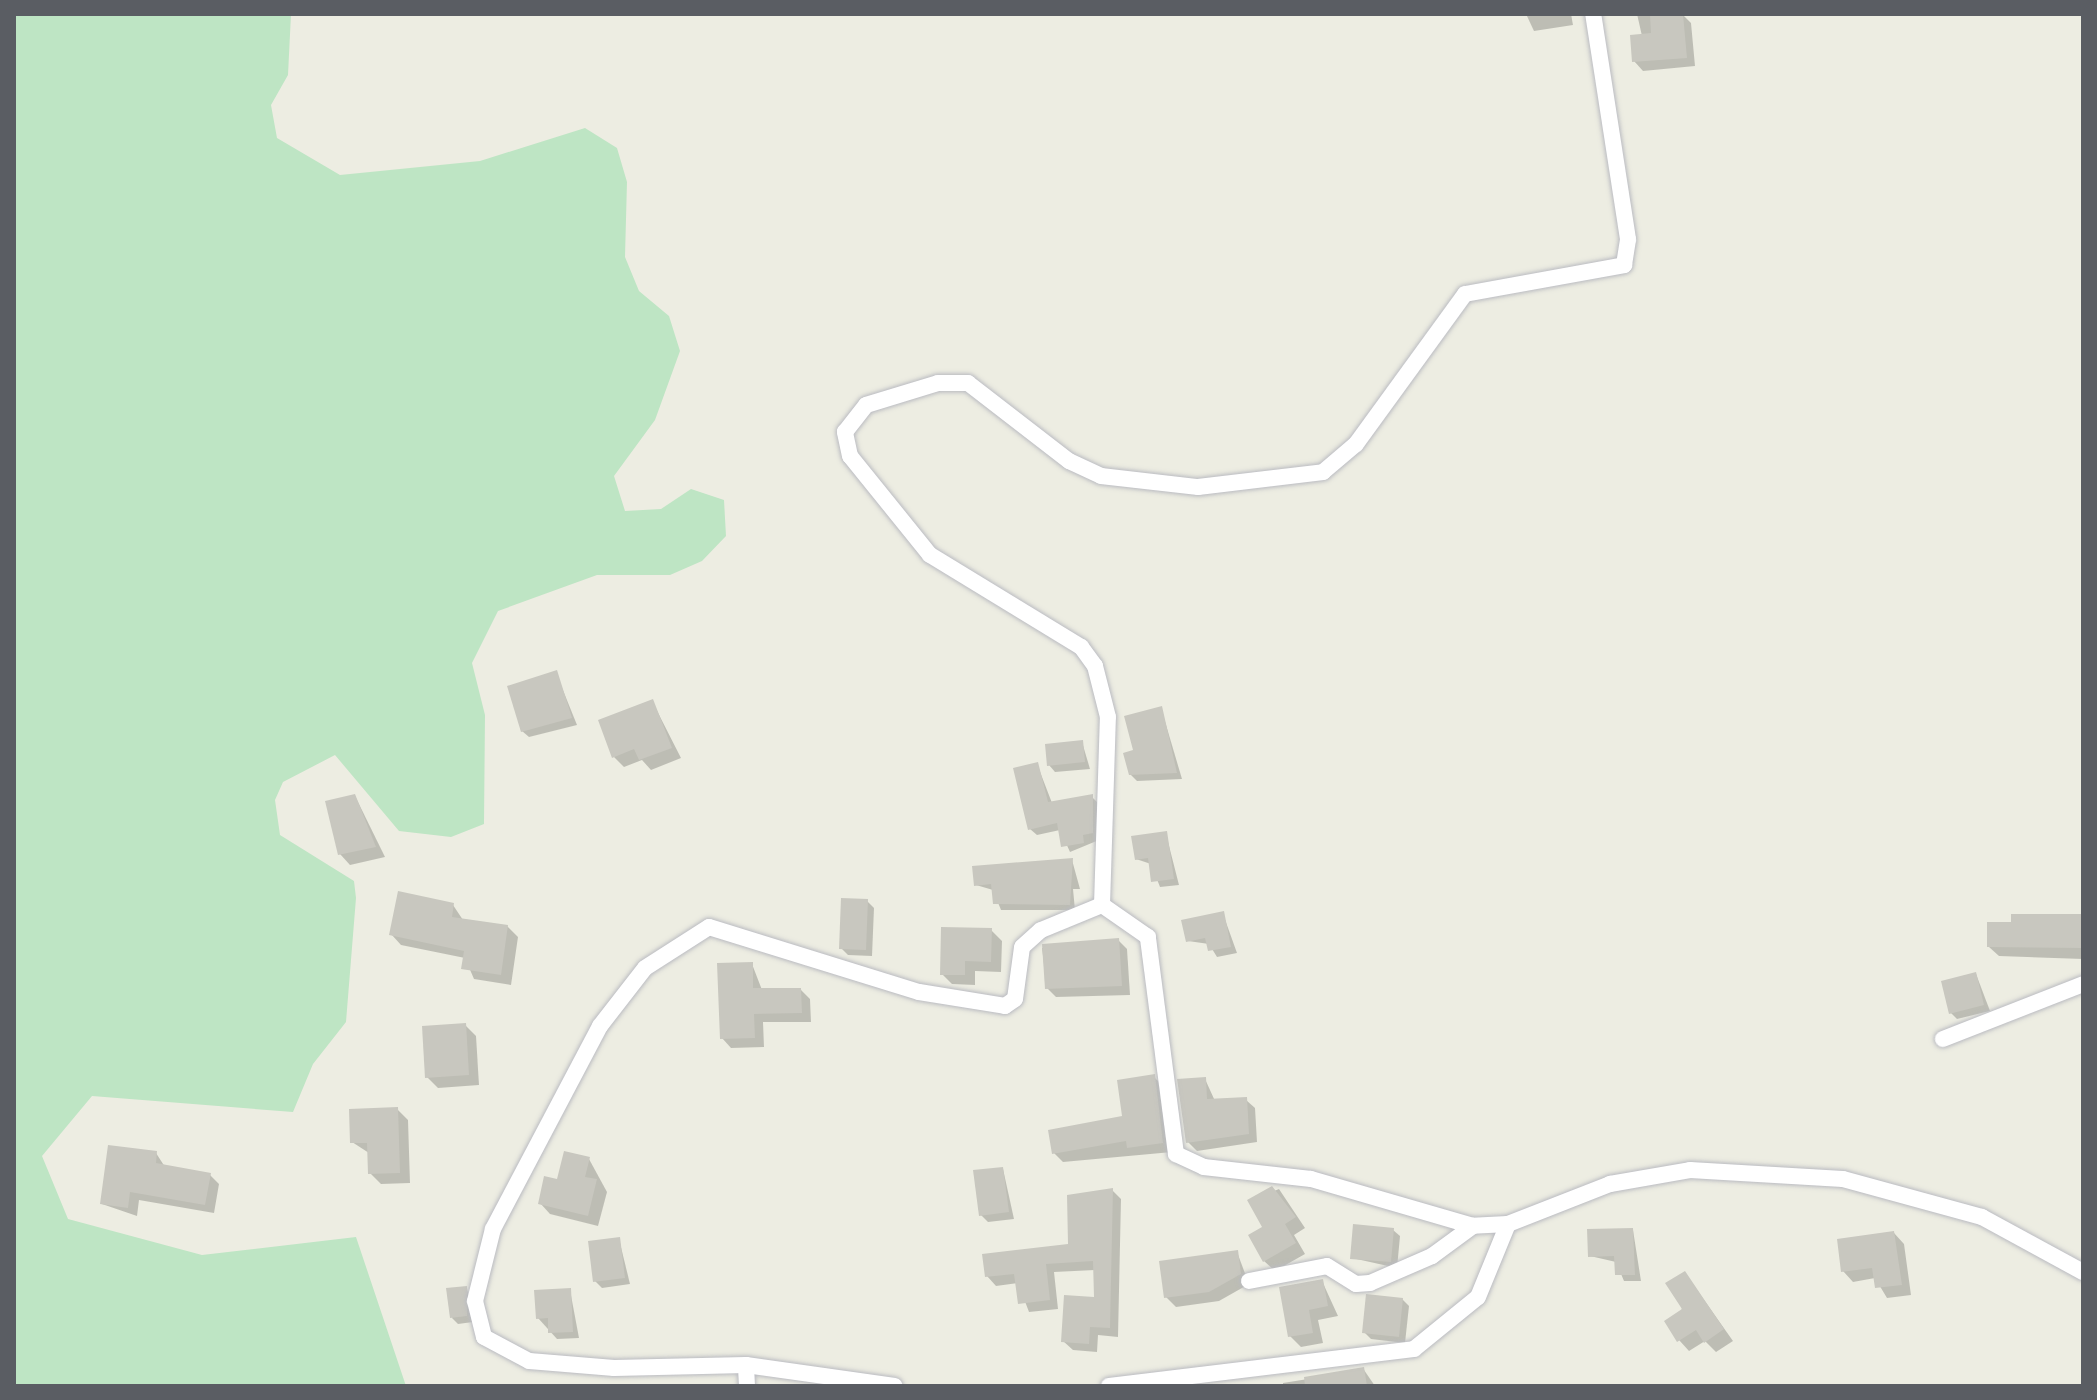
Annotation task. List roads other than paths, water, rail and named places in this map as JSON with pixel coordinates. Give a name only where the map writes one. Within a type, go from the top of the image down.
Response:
[{"type":"street","points":[[1102,905],[1108,717],[1095,666],[1081,647],[930,555],[850,456],[845,432],[852,417],[896,394],[968,383],[1069,461],[1101,476],[1198,487],[1323,472],[1356,444],[1465,294],[1624,265],[1628,239],[1593,14]]},
{"type":"street","points":[[1102,905],[1148,937],[1176,1154],[1245,1175],[1311,1179],[1473,1226],[1508,1224],[1610,1184],[1690,1170],[1796,1171],[1982,1217],[2083,1272]]},
{"type":"street","points":[[895,1386],[746,1365],[614,1368],[529,1361],[497,1348],[479,1324],[479,1275],[493,1229],[608,1016],[645,968],[709,927],[931,995],[1005,1006],[1015,999],[1022,947],[1041,930],[1102,905]]},
{"type":"street","points":[[1943,1039],[2083,984]]},
{"type":"street","points":[[1109,1386],[1414,1349],[1478,1297],[1508,1224]]},
{"type":"street","points":[[1249,1281],[1327,1266],[1356,1284],[1370,1283],[1432,1256],[1473,1226]]},
{"type":"street","points":[[746,1365],[747,1386]]}]
